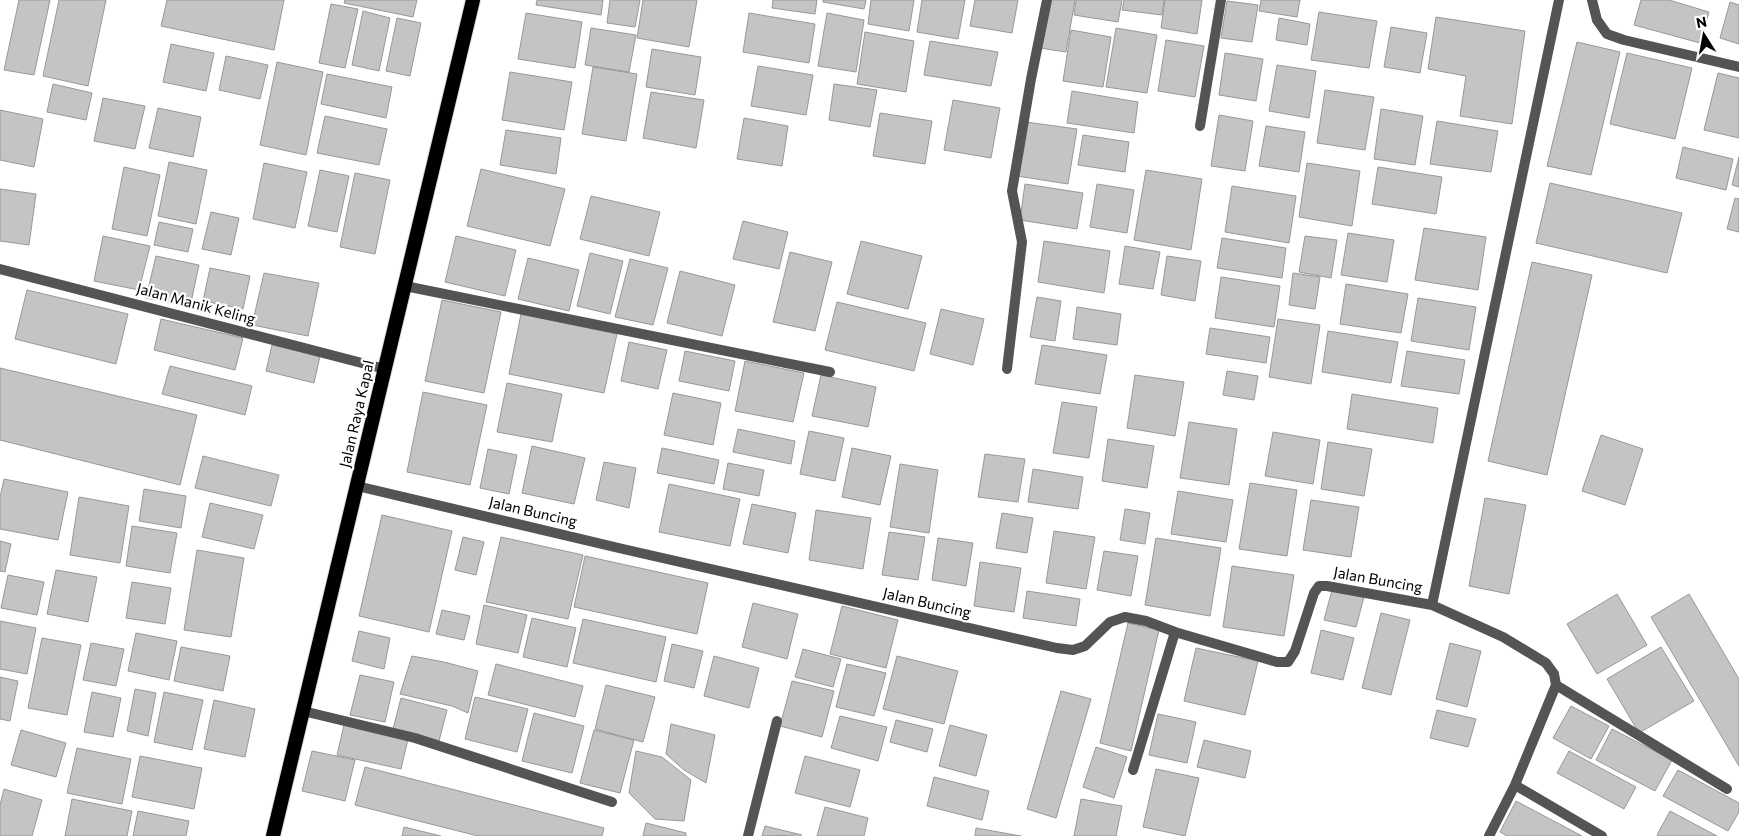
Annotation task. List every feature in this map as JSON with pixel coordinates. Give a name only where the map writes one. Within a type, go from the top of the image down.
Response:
[{"type":"highway","name":"Jalan Raya Kapal","points":[[273,836],[473,0]]},
{"type":"street","points":[[1007,369],[1022,248],[1012,191],[1047,0]]},
{"type":"street","points":[[1200,126],[1221,0]]},
{"type":"street","points":[[1489,836],[1514,785],[1556,685],[1554,674],[1546,663],[1503,637],[1432,605],[1559,0]]},
{"type":"street","points":[[1592,0],[1597,20],[1607,34],[1624,40],[1739,67]]},
{"type":"street","name":"Jalan Manik Keling","points":[[0,269],[385,369]]},
{"type":"street","points":[[405,286],[830,372]]},
{"type":"street","name":"Jalan Buncing","points":[[357,486],[622,549],[1056,648],[1073,650],[1085,646],[1110,622],[1125,617],[1146,621],[1175,632],[1277,662],[1288,662],[1295,651],[1314,593],[1319,586],[1432,605]]},
{"type":"street","points":[[1133,770],[1175,632]]},
{"type":"street","points":[[1556,685],[1727,789]]},
{"type":"street","points":[[303,711],[415,738],[612,802]]},
{"type":"street","points":[[748,836],[777,721]]},
{"type":"street","points":[[1514,785],[1602,836]]},
{"type":"building","points":[[19,0],[50,0],[34,75],[4,70]]},
{"type":"building","points":[[59,0],[106,0],[88,86],[43,76]]},
{"type":"building","points":[[167,0],[284,0],[274,50],[161,26]]},
{"type":"building","points":[[345,0],[417,0],[413,17],[344,3]]},
{"type":"building","points":[[537,0],[603,0],[601,15],[536,5]]},
{"type":"building","points":[[610,0],[640,0],[635,27],[607,23]]},
{"type":"building","points":[[643,0],[697,0],[689,47],[637,38]]},
{"type":"building","points":[[773,0],[817,0],[815,14],[772,8]]},
{"type":"building","points":[[823,0],[866,0],[864,9],[823,2]]},
{"type":"building","points":[[871,0],[914,0],[909,31],[868,24]]},
{"type":"building","points":[[922,0],[965,0],[958,39],[917,32]]},
{"type":"building","points":[[975,0],[1018,0],[1012,33],[970,26]]},
{"type":"building","points":[[1048,0],[1075,0],[1066,52],[1040,48]]},
{"type":"building","points":[[1076,0],[1122,0],[1118,22],[1074,15]]},
{"type":"building","points":[[1124,0],[1164,0],[1162,15],[1122,10]]},
{"type":"building","points":[[1165,0],[1202,0],[1197,34],[1161,28]]},
{"type":"building","points":[[1261,0],[1300,0],[1297,17],[1259,11]]},
{"type":"building","points":[[1641,0],[1669,0],[1709,12],[1700,43],[1634,25]]},
{"type":"building","points":[[1227,1],[1258,5],[1252,42],[1221,38]]},
{"type":"building","points":[[1730,2],[1739,5],[1739,44],[1720,38]]},
{"type":"building","points":[[331,4],[358,9],[345,68],[319,63]]},
{"type":"building","points":[[363,11],[390,18],[379,71],[352,65]]},
{"type":"building","points":[[1319,12],[1377,21],[1369,68],[1311,60]]},
{"type":"building","points":[[526,13],[582,22],[575,68],[518,59]]},
{"type":"building","points":[[749,13],[815,24],[809,63],[743,52]]},
{"type":"building","points":[[827,13],[864,20],[856,72],[818,66]]},
{"type":"building","points":[[1436,17],[1525,31],[1512,124],[1460,116],[1466,76],[1428,69]]},
{"type":"building","points":[[397,18],[421,23],[410,76],[386,71]]},
{"type":"building","points":[[1279,18],[1310,24],[1307,45],[1276,40]]},
{"type":"building","points":[[1391,27],[1427,33],[1420,73],[1384,67]]},
{"type":"building","points":[[591,28],[636,35],[629,72],[585,65]]},
{"type":"building","points":[[1116,28],[1157,35],[1147,93],[1106,87]]},
{"type":"building","points":[[1071,30],[1111,37],[1103,87],[1063,81]]},
{"type":"building","points":[[865,32],[914,41],[906,92],[857,84]]},
{"type":"building","points":[[1166,40],[1204,46],[1195,97],[1158,91]]},
{"type":"building","points":[[930,41],[998,52],[991,86],[924,75]]},
{"type":"building","points":[[1577,42],[1620,52],[1591,175],[1547,166]]},
{"type":"building","points":[[171,44],[214,53],[206,91],[163,82]]},
{"type":"building","points":[[652,49],[701,57],[695,95],[646,87]]},
{"type":"building","points":[[1225,53],[1263,59],[1256,101],[1219,95]]},
{"type":"building","points":[[1627,53],[1692,68],[1675,139],[1610,124]]},
{"type":"building","points":[[226,56],[268,65],[260,99],[219,90]]},
{"type":"building","points":[[277,62],[323,72],[306,155],[260,145]]},
{"type":"building","points":[[1277,65],[1316,71],[1309,118],[1269,111]]},
{"type":"building","points":[[758,66],[813,75],[806,115],[751,106]]},
{"type":"building","points":[[593,67],[637,74],[626,141],[582,134]]},
{"type":"building","points":[[510,72],[572,82],[564,130],[502,120]]},
{"type":"building","points":[[1718,73],[1739,78],[1739,138],[1704,130]]},
{"type":"building","points":[[327,74],[392,87],[386,118],[321,104]]},
{"type":"building","points":[[53,84],[92,93],[86,120],[47,112]]},
{"type":"building","points":[[834,84],[877,90],[870,127],[829,120]]},
{"type":"building","points":[[1325,90],[1374,97],[1365,150],[1317,143]]},
{"type":"building","points":[[1072,91],[1138,102],[1134,133],[1067,123]]},
{"type":"building","points":[[651,92],[704,100],[696,148],[643,138]]},
{"type":"building","points":[[103,98],[145,106],[135,149],[94,141]]},
{"type":"building","points":[[953,100],[1000,108],[991,158],[944,150]]},
{"type":"building","points":[[158,108],[201,117],[193,157],[149,148]]},
{"type":"building","points":[[1381,109],[1423,116],[1415,165],[1374,159]]},
{"type":"building","points":[[0,110],[43,119],[34,167],[0,160]]},
{"type":"building","points":[[880,113],[932,121],[925,164],[873,156]]},
{"type":"building","points":[[1219,115],[1253,121],[1245,171],[1211,166]]},
{"type":"building","points":[[325,116],[387,129],[379,165],[317,153]]},
{"type":"building","points":[[744,118],[788,126],[782,166],[737,159]]},
{"type":"building","points":[[1437,121],[1498,131],[1491,172],[1430,164]]},
{"type":"building","points":[[1026,122],[1077,129],[1068,184],[1017,176]]},
{"type":"building","points":[[1266,126],[1305,132],[1299,172],[1259,166]]},
{"type":"building","points":[[506,130],[561,138],[556,174],[500,165]]},
{"type":"building","points":[[1083,135],[1129,142],[1125,172],[1078,165]]},
{"type":"building","points":[[1683,147],[1733,159],[1726,190],[1676,178]]},
{"type":"building","points":[[1739,157],[1739,187],[1732,185]]},
{"type":"building","points":[[169,162],[207,170],[196,224],[158,216]]},
{"type":"building","points":[[264,163],[307,172],[295,228],[253,219]]},
{"type":"building","points":[[1307,163],[1360,171],[1352,226],[1299,217]]},
{"type":"building","points":[[124,167],[160,175],[147,236],[112,229]]},
{"type":"building","points":[[1378,167],[1442,177],[1436,214],[1372,204]]},
{"type":"building","points":[[481,169],[565,189],[550,246],[467,226]]},
{"type":"building","points":[[320,170],[349,176],[337,232],[308,226]]},
{"type":"building","points":[[1146,170],[1202,179],[1191,250],[1134,240]]},
{"type":"building","points":[[355,173],[390,180],[375,254],[340,247]]},
{"type":"building","points":[[1550,183],[1682,213],[1667,273],[1536,243]]},
{"type":"building","points":[[1025,184],[1083,193],[1077,229],[1020,220]]},
{"type":"building","points":[[1097,184],[1134,190],[1127,233],[1090,227]]},
{"type":"building","points":[[1232,186],[1296,196],[1289,243],[1225,232]]},
{"type":"building","points":[[0,189],[36,194],[29,245],[0,241]]},
{"type":"building","points":[[591,196],[660,212],[649,256],[580,239]]},
{"type":"building","points":[[1735,198],[1739,199],[1739,232],[1727,229]]},
{"type":"building","points":[[211,212],[239,218],[231,255],[202,249]]},
{"type":"building","points":[[743,221],[788,232],[779,269],[733,259]]},
{"type":"building","points":[[159,222],[193,229],[188,252],[154,245]]},
{"type":"building","points":[[1424,228],[1486,237],[1478,290],[1415,280]]},
{"type":"building","points":[[1348,233],[1394,240],[1387,282],[1341,275]]},
{"type":"building","points":[[103,236],[150,246],[139,290],[94,281]]},
{"type":"building","points":[[456,236],[516,250],[505,296],[445,282]]},
{"type":"building","points":[[1305,236],[1337,240],[1331,278],[1299,272]]},
{"type":"building","points":[[1222,238],[1286,248],[1282,278],[1217,268]]},
{"type":"building","points":[[861,241],[922,256],[908,309],[847,294]]},
{"type":"building","points":[[1044,241],[1110,251],[1104,293],[1038,282]]},
{"type":"building","points":[[1125,246],[1160,252],[1153,289],[1119,284]]},
{"type":"building","points":[[790,252],[832,262],[815,331],[773,322]]},
{"type":"building","points":[[590,253],[623,261],[610,314],[577,306]]},
{"type":"building","points":[[156,256],[199,265],[190,307],[146,298]]},
{"type":"building","points":[[1167,256],[1201,261],[1195,301],[1161,295]]},
{"type":"building","points":[[528,258],[579,270],[569,311],[518,299]]},
{"type":"building","points":[[630,259],[668,268],[653,325],[615,317]]},
{"type":"building","points":[[1532,262],[1592,275],[1547,475],[1488,461]]},
{"type":"building","points":[[210,268],[250,276],[243,309],[203,301]]},
{"type":"building","points":[[680,271],[735,285],[722,336],[667,323]]},
{"type":"building","points":[[264,273],[319,283],[308,336],[252,325]]},
{"type":"building","points":[[1293,273],[1320,277],[1315,309],[1289,305]]},
{"type":"building","points":[[1221,277],[1280,286],[1274,327],[1215,318]]},
{"type":"building","points":[[1346,284],[1408,294],[1401,333],[1340,324]]},
{"type":"building","points":[[27,290],[128,314],[116,364],[15,339]]},
{"type":"building","points":[[1037,297],[1061,301],[1055,341],[1030,337]]},
{"type":"building","points":[[1418,298],[1476,307],[1469,350],[1411,341]]},
{"type":"building","points":[[442,300],[501,312],[484,393],[425,381]]},
{"type":"building","points":[[837,302],[926,323],[914,371],[825,350]]},
{"type":"building","points":[[1077,307],[1121,314],[1117,345],[1073,339]]},
{"type":"building","points":[[941,309],[984,319],[973,365],[930,354]]},
{"type":"building","points":[[521,314],[617,334],[604,393],[509,374]]},
{"type":"building","points":[[161,319],[243,338],[235,370],[154,350]]},
{"type":"building","points":[[1278,319],[1320,325],[1311,384],[1269,377]]},
{"type":"building","points":[[1210,328],[1270,337],[1266,363],[1206,354]]},
{"type":"building","points":[[1328,331],[1398,342],[1391,383],[1322,372]]},
{"type":"building","points":[[629,342],[667,350],[658,389],[621,381]]},
{"type":"building","points":[[272,345],[320,356],[314,383],[266,371]]},
{"type":"building","points":[[1042,345],[1107,355],[1100,394],[1035,384]]},
{"type":"building","points":[[685,351],[735,361],[729,391],[679,381]]},
{"type":"building","points":[[1407,351],[1465,360],[1459,394],[1401,386]]},
{"type":"building","points":[[745,361],[804,373],[793,422],[735,411]]},
{"type":"building","points":[[170,366],[252,386],[245,415],[162,394]]},
{"type":"building","points":[[0,368],[197,415],[180,485],[0,440]]},
{"type":"building","points":[[1227,371],[1258,376],[1254,400],[1223,395]]},
{"type":"building","points":[[821,375],[876,387],[868,427],[812,416]]},
{"type":"building","points":[[1135,375],[1184,382],[1175,436],[1127,428]]},
{"type":"building","points":[[507,383],[562,394],[552,442],[497,432]]},
{"type":"building","points":[[423,392],[487,405],[470,485],[407,472]]},
{"type":"building","points":[[673,393],[721,403],[713,445],[664,435]]},
{"type":"building","points":[[1352,394],[1438,408],[1433,443],[1347,429]]},
{"type":"building","points":[[1062,402],[1097,407],[1089,458],[1053,453]]},
{"type":"building","points":[[1189,422],[1237,429],[1229,485],[1180,478]]},
{"type":"building","points":[[738,429],[795,441],[791,464],[733,452]]},
{"type":"building","points":[[809,431],[844,438],[835,481],[800,474]]},
{"type":"building","points":[[1273,432],[1320,440],[1313,484],[1265,476]]},
{"type":"building","points":[[1601,435],[1643,449],[1625,505],[1582,491]]},
{"type":"building","points":[[1108,439],[1154,446],[1147,488],[1102,481]]},
{"type":"building","points":[[1328,442],[1372,449],[1364,496],[1321,489]]},
{"type":"building","points":[[532,446],[585,458],[574,504],[522,493]]},
{"type":"building","points":[[662,448],[719,460],[714,484],[657,473]]},
{"type":"building","points":[[852,448],[891,456],[880,505],[842,497]]},
{"type":"building","points":[[488,449],[517,455],[509,494],[480,488]]},
{"type":"building","points":[[985,454],[1025,459],[1018,502],[978,497]]},
{"type":"building","points":[[203,456],[279,475],[271,506],[195,488]]},
{"type":"building","points":[[604,462],[636,468],[629,508],[596,500]]},
{"type":"building","points":[[728,463],[764,470],[759,496],[723,489]]},
{"type":"building","points":[[900,464],[938,470],[929,533],[890,527]]},
{"type":"building","points":[[1033,469],[1083,477],[1078,509],[1028,502]]},
{"type":"building","points":[[4,479],[68,492],[58,540],[0,529],[0,497]]},
{"type":"building","points":[[1250,483],[1297,490],[1287,556],[1239,549]]},
{"type":"building","points":[[669,484],[740,499],[730,546],[659,532]]},
{"type":"building","points":[[144,489],[186,496],[181,528],[139,521]]},
{"type":"building","points":[[1178,491],[1233,500],[1226,542],[1171,534]]},
{"type":"building","points":[[79,497],[129,506],[120,563],[70,555]]},
{"type":"building","points":[[1485,498],[1526,505],[1509,594],[1469,586]]},
{"type":"building","points":[[1311,500],[1359,507],[1351,557],[1303,550]]},
{"type":"building","points":[[210,503],[263,515],[254,549],[202,537]]},
{"type":"building","points":[[752,504],[796,513],[788,553],[743,544]]},
{"type":"building","points":[[1125,509],[1150,513],[1145,544],[1120,540]]},
{"type":"building","points":[[816,510],[871,518],[863,569],[809,560]]},
{"type":"building","points":[[1002,513],[1033,518],[1027,553],[996,548]]},
{"type":"building","points":[[382,515],[452,531],[429,632],[359,616]]},
{"type":"building","points":[[132,526],[177,533],[170,573],[126,566]]},
{"type":"building","points":[[1054,531],[1095,537],[1086,589],[1046,583]]},
{"type":"building","points":[[889,532],[925,537],[918,580],[882,575]]},
{"type":"building","points":[[463,537],[484,542],[476,575],[455,570]]},
{"type":"building","points":[[501,537],[583,555],[568,619],[486,602]]},
{"type":"building","points":[[938,538],[973,543],[966,586],[932,580]]},
{"type":"building","points":[[1156,538],[1221,548],[1210,616],[1145,605]]},
{"type":"building","points":[[0,541],[11,544],[5,572],[0,571]]},
{"type":"building","points":[[197,550],[244,558],[231,637],[184,630]]},
{"type":"building","points":[[1104,551],[1138,556],[1131,596],[1097,590]]},
{"type":"building","points":[[585,556],[708,583],[697,634],[574,607]]},
{"type":"building","points":[[980,562],[1021,568],[1014,612],[974,606]]},
{"type":"building","points":[[1232,566],[1294,575],[1284,636],[1223,627]]},
{"type":"building","points":[[56,570],[97,577],[88,622],[47,614]]},
{"type":"building","points":[[8,575],[44,582],[37,615],[1,608]]},
{"type":"building","points":[[132,582],[171,588],[165,624],[126,618]]},
{"type":"building","points":[[1332,590],[1364,597],[1356,627],[1324,620]]},
{"type":"building","points":[[1027,591],[1080,599],[1076,626],[1023,618]]},
{"type":"building","points":[[1617,594],[1647,645],[1597,674],[1567,624]]},
{"type":"building","points":[[1689,594],[1739,679],[1739,766],[1651,617]]},
{"type":"building","points":[[753,603],[798,614],[787,659],[742,647]]},
{"type":"building","points":[[484,605],[527,615],[518,653],[476,644]]},
{"type":"building","points":[[842,606],[898,620],[886,668],[830,654]]},
{"type":"building","points":[[442,610],[470,616],[464,640],[436,634]]},
{"type":"building","points":[[1381,613],[1410,620],[1391,695],[1362,688]]},
{"type":"building","points":[[532,618],[576,628],[567,667],[523,657]]},
{"type":"building","points":[[583,619],[666,637],[656,682],[573,663]]},
{"type":"building","points":[[0,621],[36,628],[27,674],[0,669]]},
{"type":"building","points":[[1128,623],[1159,630],[1131,751],[1100,743]]},
{"type":"building","points":[[1321,630],[1354,638],[1343,680],[1311,673]]},
{"type":"building","points":[[359,631],[390,638],[384,669],[352,661]]},
{"type":"building","points":[[136,633],[177,641],[169,680],[128,671]]},
{"type":"building","points":[[42,638],[81,645],[67,715],[28,708]]},
{"type":"building","points":[[91,643],[124,649],[116,686],[83,680]]},
{"type":"building","points":[[1450,643],[1481,651],[1467,707],[1436,699]]},
{"type":"building","points":[[672,644],[703,651],[694,688],[664,681]]},
{"type":"building","points":[[181,647],[230,656],[223,691],[174,681]]},
{"type":"building","points":[[1661,647],[1694,701],[1639,733],[1607,679]]},
{"type":"building","points":[[1196,648],[1258,661],[1245,715],[1184,701]]},
{"type":"building","points":[[803,649],[841,659],[833,687],[795,677]]},
{"type":"building","points":[[412,656],[478,671],[468,713],[452,706],[400,694]]},
{"type":"building","points":[[714,656],[759,668],[749,708],[704,696]]},
{"type":"building","points":[[897,656],[958,671],[944,724],[883,709]]},
{"type":"building","points":[[496,664],[583,686],[575,717],[488,695]]},
{"type":"building","points":[[847,664],[886,673],[874,716],[836,707]]},
{"type":"building","points":[[360,675],[394,682],[385,722],[350,715]]},
{"type":"building","points":[[0,677],[18,681],[10,721],[0,719]]},
{"type":"building","points":[[792,681],[834,691],[822,737],[780,726]]},
{"type":"building","points":[[606,685],[655,697],[643,742],[595,729]]},
{"type":"building","points":[[135,689],[156,693],[148,736],[127,731]]},
{"type":"building","points":[[1061,691],[1091,699],[1056,818],[1027,809]]},
{"type":"building","points":[[92,692],[121,698],[113,737],[84,732]]},
{"type":"building","points":[[164,692],[203,700],[192,750],[154,742]]},
{"type":"building","points":[[475,697],[528,709],[517,752],[465,739]]},
{"type":"building","points":[[401,698],[447,710],[439,741],[393,729]]},
{"type":"building","points":[[214,700],[255,709],[245,757],[204,749]]},
{"type":"building","points":[[1571,706],[1609,726],[1591,759],[1553,738]]},
{"type":"building","points":[[1437,710],[1476,719],[1468,747],[1430,738]]},
{"type":"building","points":[[534,713],[584,726],[572,773],[522,761]]},
{"type":"building","points":[[1158,714],[1196,722],[1187,763],[1149,755]]},
{"type":"building","points":[[840,716],[887,727],[878,761],[831,748]]},
{"type":"building","points":[[896,720],[933,729],[927,752],[890,742]]},
{"type":"building","points":[[671,724],[715,735],[706,783],[684,770],[666,754]]},
{"type":"building","points":[[344,725],[408,739],[401,769],[337,755]]},
{"type":"building","points":[[950,725],[987,735],[976,776],[939,766]]},
{"type":"building","points":[[1612,729],[1672,760],[1655,791],[1596,760]]},
{"type":"building","points":[[21,730],[66,743],[56,777],[11,765]]},
{"type":"building","points":[[594,730],[634,740],[620,793],[580,783]]},
{"type":"building","points":[[1204,740],[1251,751],[1245,778],[1197,767]]},
{"type":"building","points":[[1096,747],[1127,757],[1114,798],[1083,787]]},
{"type":"building","points":[[77,748],[131,759],[122,804],[67,793]]},
{"type":"building","points":[[312,751],[355,760],[345,801],[302,791]]},
{"type":"building","points":[[636,751],[662,757],[691,780],[684,821],[655,819],[629,793]]},
{"type":"building","points":[[1569,751],[1636,787],[1624,809],[1557,773]]},
{"type":"building","points":[[140,756],[202,768],[194,809],[132,797]]},
{"type":"building","points":[[805,756],[860,770],[850,807],[795,793]]},
{"type":"building","points":[[365,767],[604,828],[602,836],[478,836],[355,805]]},
{"type":"building","points":[[1156,769],[1199,778],[1185,836],[1143,827]]},
{"type":"building","points":[[1678,770],[1739,803],[1739,812],[1728,831],[1663,796]]},
{"type":"building","points":[[934,777],[989,791],[982,820],[927,806]]},
{"type":"building","points":[[4,789],[42,800],[32,836],[0,836],[0,805]]},
{"type":"building","points":[[72,799],[132,811],[127,836],[65,836]]},
{"type":"building","points":[[1081,799],[1122,806],[1116,836],[1074,836]]},
{"type":"building","points":[[1516,801],[1582,836],[1507,836],[1500,832]]},
{"type":"building","points":[[825,807],[868,818],[864,836],[817,836]]},
{"type":"building","points":[[138,811],[189,821],[186,836],[133,836]]},
{"type":"building","points":[[1670,811],[1717,836],[1658,836]]},
{"type":"building","points":[[646,823],[686,833],[686,836],[643,836]]},
{"type":"building","points":[[765,826],[802,835],[762,836]]},
{"type":"building","points":[[404,827],[441,836],[402,836]]},
{"type":"building","points":[[976,828],[1021,836],[975,836]]}]
